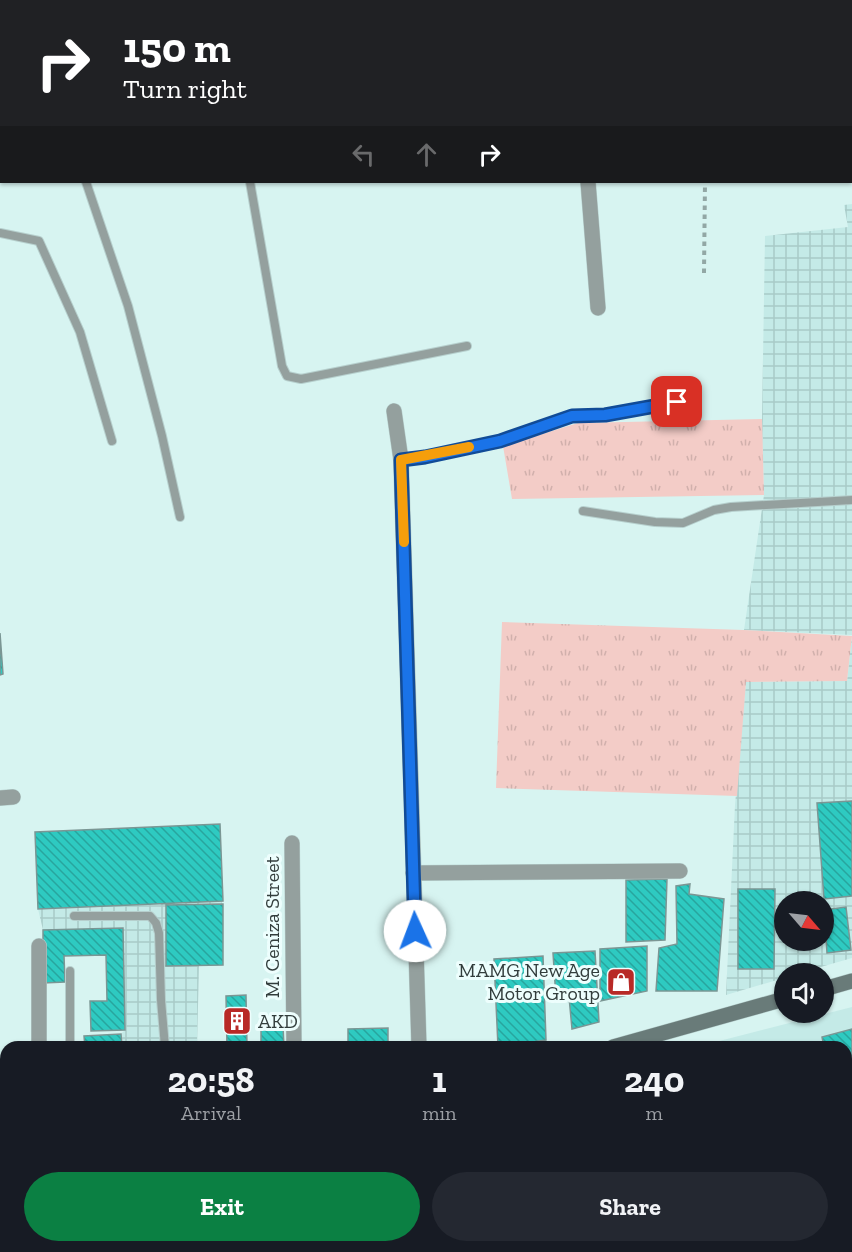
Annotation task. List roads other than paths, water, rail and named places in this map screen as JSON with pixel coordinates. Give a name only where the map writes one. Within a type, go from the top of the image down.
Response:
[{"type":"main road","points":[[834,986],[852,981]]},
{"type":"main road","points":[[634,1041],[774,1002]]},
{"type":"street","points":[[588,183],[598,308]]},
{"type":"street","points":[[394,411],[401,460],[419,1041]]},
{"type":"street","name":"M. Ceniza Street","points":[[292,843],[294,1041]]},
{"type":"street","points":[[413,873],[680,871]]},
{"type":"street","points":[[39,946],[39,1041]]},
{"type":"lane","points":[[86,183],[128,306],[162,436],[180,517]]},
{"type":"lane","points":[[250,183],[282,366],[287,376],[301,379],[467,346]]},
{"type":"lane","points":[[0,233],[39,242],[80,332],[112,441]]},
{"type":"lane","points":[[401,460],[500,441],[572,416],[605,415],[677,402]]},
{"type":"lane","points":[[583,511],[655,522],[683,522],[714,510],[731,507],[852,500]]},
{"type":"lane","points":[[74,916],[150,916],[156,922],[159,933],[160,1000],[164,1041]]},
{"type":"lane","points":[[70,971],[70,1041]]},
{"type":"place","name":"MAMG New Age Motor Group","points":[[621,982]]},
{"type":"place","name":"AKD","points":[[237,1021]]}]
